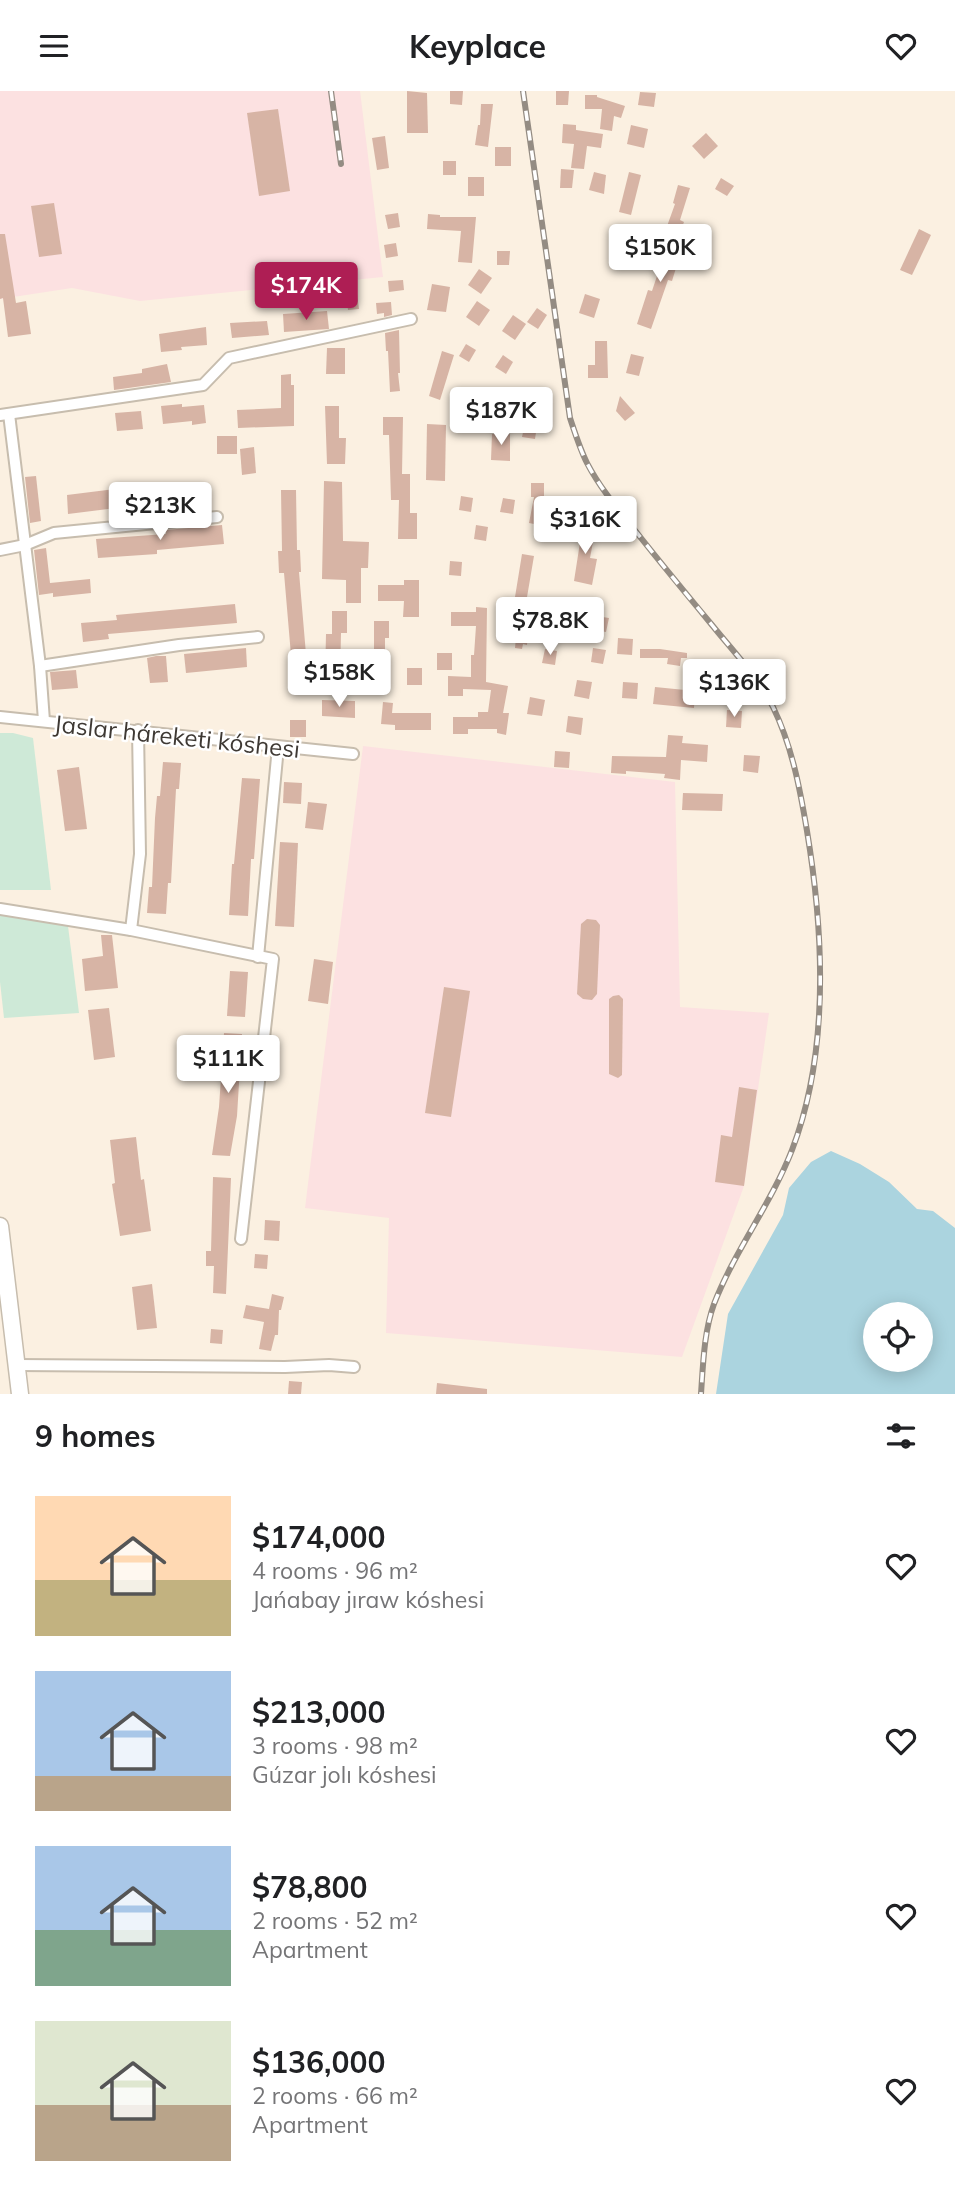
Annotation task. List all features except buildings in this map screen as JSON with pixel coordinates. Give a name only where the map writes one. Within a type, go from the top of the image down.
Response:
[{"type":"street","points":[[44,721],[25,545],[4,414],[204,385],[229,358],[411,320]]},
{"type":"street","points":[[0,550],[25,545],[54,533],[217,517]]},
{"type":"street","points":[[40,666],[179,645],[258,637]]},
{"type":"street","name":"Jaslar háreketi kóshesi","points":[[0,716],[353,754]]},
{"type":"street","points":[[131,930],[140,854],[138,730]]},
{"type":"street","points":[[258,957],[278,747]]},
{"type":"street","points":[[0,909],[131,930],[273,959],[241,1239]]},
{"type":"street","points":[[0,1226],[20,1394]]},
{"type":"street","points":[[17,1365],[354,1367]]},
{"type":"shaded area","points":[[0,91],[360,91],[383,277],[140,301],[72,288],[0,299]]},
{"type":"shaded area","points":[[363,746],[675,782],[680,1007],[769,1013],[744,1186],[682,1357],[386,1333],[389,1218],[305,1208]]},
{"type":"green space","points":[[0,733],[33,738],[51,890],[0,890]]},
{"type":"green space","points":[[0,914],[68,926],[79,1013],[4,1018],[0,982]]},
{"type":"water","points":[[831,1151],[860,1164],[889,1182],[917,1209],[933,1211],[955,1228],[955,1394],[716,1394],[728,1314],[783,1215],[789,1188],[811,1162]]},
{"type":"railway","points":[[331,91],[341,164]]},
{"type":"railway","points":[[523,91],[570,418],[580,447],[612,502],[745,664],[767,696],[780,722],[795,768],[813,870],[820,951],[818,1033],[813,1073],[792,1150],[714,1304],[706,1337],[701,1394]]}]
